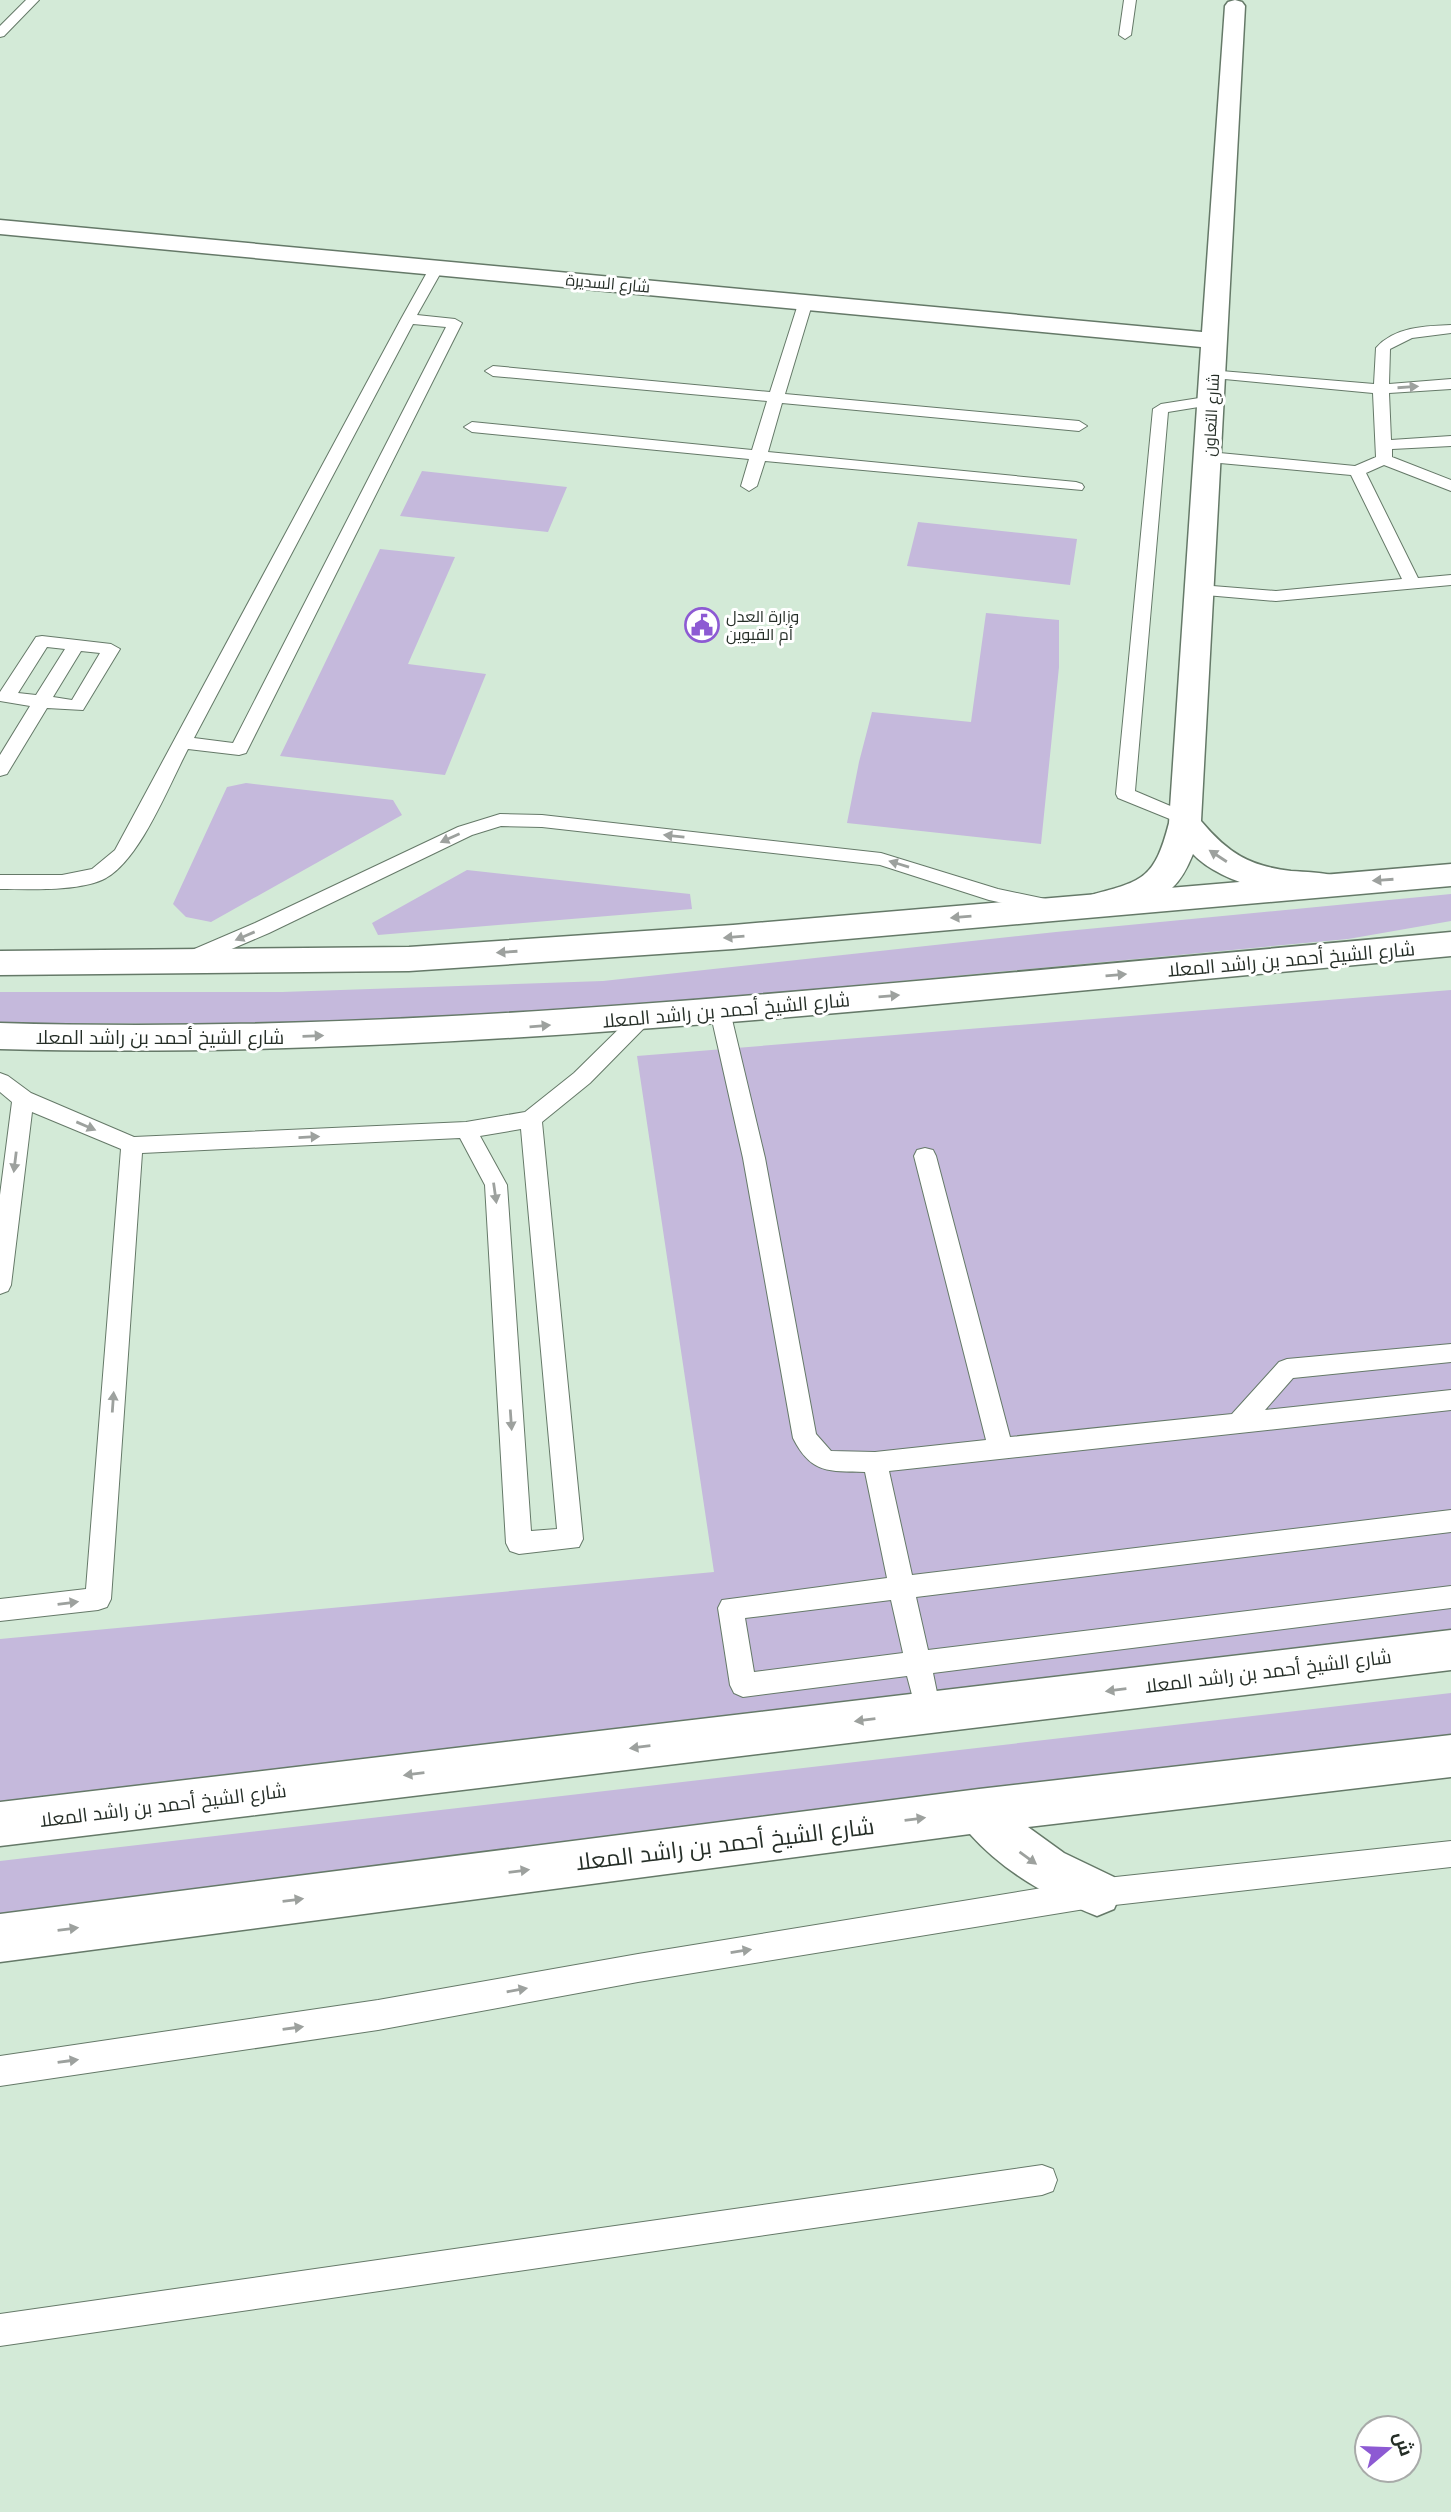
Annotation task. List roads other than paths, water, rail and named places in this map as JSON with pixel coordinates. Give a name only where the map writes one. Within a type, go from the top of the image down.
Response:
[{"type":"street","name":"شارع التعاون","points":[[1093,905],[1146,891],[1164,879],[1178,858],[1186,822],[1236,2]]},
{"type":"street","name":"شارع السديرة","points":[[0,227],[1216,341]]},
{"type":"street","points":[[1186,822],[1211,853],[1243,871],[1281,882],[1329,885]]},
{"type":"street","points":[[0,963],[409,958],[733,937],[1451,875]]},
{"type":"street","points":[[1342,955],[1451,935]]},
{"type":"street","name":"شارع الشيخ أحمد بن راشد المعلا","points":[[0,1036],[273,1038],[530,1027],[1451,944]]},
{"type":"street","name":"شارع الشيخ أحمد بن راشد المعلا","points":[[0,1824],[1451,1650]]},
{"type":"street","name":"شارع الشيخ أحمد بن راشد المعلا","points":[[0,1938],[979,1811],[1451,1756]]},
{"type":"street","points":[[979,1811],[1002,1837],[1031,1860],[1062,1879],[1097,1893]]},
{"type":"lane","points":[[0,33],[33,0]]},
{"type":"lane","points":[[1125,34],[1130,0]]},
{"type":"lane","points":[[0,881],[62,882],[98,874],[122,854],[437,267]]},
{"type":"lane","points":[[749,486],[806,301]]},
{"type":"lane","points":[[181,742],[239,750],[455,323],[408,318]]},
{"type":"lane","points":[[1384,452],[1381,389],[1383,348],[1393,338],[1413,332],[1451,329]]},
{"type":"lane","points":[[493,372],[1079,426]]},
{"type":"lane","points":[[1214,373],[1381,389],[1451,384]]},
{"type":"lane","points":[[1186,822],[1125,794],[1161,409],[1212,401]]},
{"type":"lane","points":[[472,427],[1076,487]]},
{"type":"lane","points":[[1209,457],[1357,471],[1384,452],[1451,441]]},
{"type":"lane","points":[[1384,452],[1451,486]]},
{"type":"lane","points":[[1357,471],[1413,584]]},
{"type":"lane","points":[[1200,590],[1276,596],[1451,580]]},
{"type":"lane","points":[[42,641],[111,649],[77,705],[41,701],[6,697],[42,641]]},
{"type":"lane","points":[[0,770],[76,645]]},
{"type":"lane","points":[[185,961],[262,928],[465,831],[500,820],[542,821],[881,859],[996,895],[1059,908]]},
{"type":"lane","points":[[720,1011],[754,1158],[805,1438],[825,1461],[875,1462],[1451,1400]]},
{"type":"lane","points":[[0,1081],[23,1099],[132,1145],[466,1130],[531,1119],[582,1078],[643,1017]]},
{"type":"lane","points":[[0,1285],[23,1099]]},
{"type":"lane","points":[[466,1130],[496,1185],[519,1543],[569,1539],[531,1119]]},
{"type":"lane","points":[[0,1610],[98,1599],[132,1145]]},
{"type":"lane","points":[[925,1156],[1000,1447]]},
{"type":"lane","points":[[1238,1423],[1287,1370],[1451,1353]]},
{"type":"lane","points":[[875,1462],[928,1712]]},
{"type":"lane","points":[[1451,1521],[731,1608],[743,1685],[1451,1597]]},
{"type":"lane","points":[[0,2071],[378,2015],[638,1968],[1097,1893],[1451,1854]]},
{"type":"lane","points":[[0,2330],[1042,2180]]},
{"type":"place","name":"وزارة العدل أم القيوين","points":[[702,625]]}]
